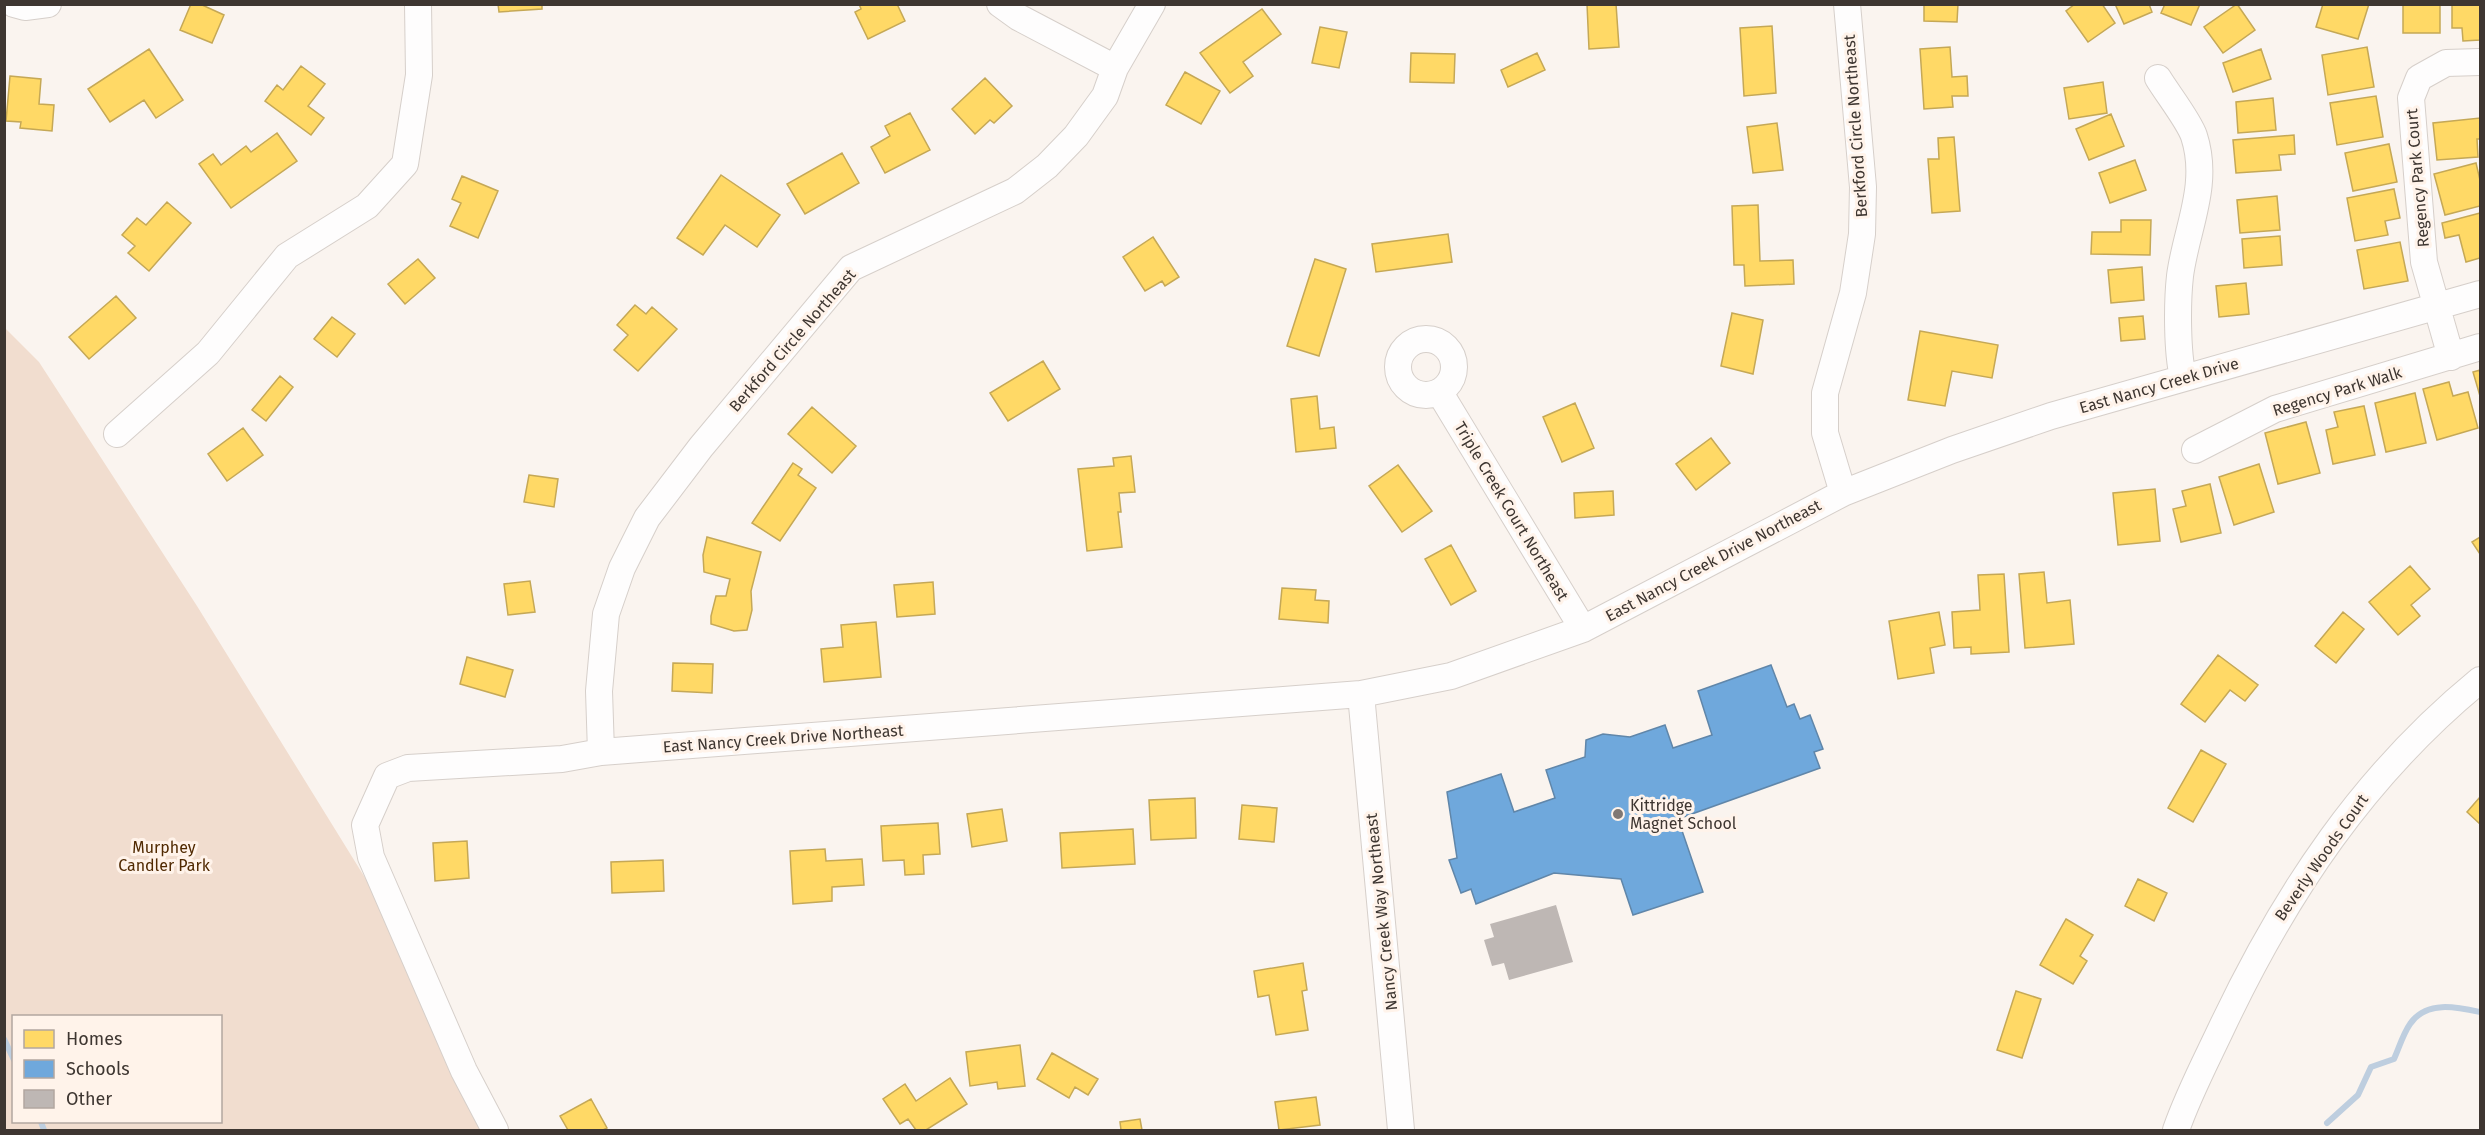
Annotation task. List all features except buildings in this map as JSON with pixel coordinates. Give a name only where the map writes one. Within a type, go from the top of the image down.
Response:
[{"type":"street","points":[[14,4],[25,7],[48,4]]},
{"type":"street","points":[[117,434],[208,353],[287,256],[368,206],[405,164],[419,75],[418,4]]},
{"type":"street","points":[[1000,4],[1018,17],[1115,69]]},
{"type":"street","name":"Berkford Circle Northeast","points":[[601,752],[599,691],[606,614],[622,568],[647,518],[701,447],[851,268],[1015,191],[1047,166],[1076,136],[1105,96],[1115,69],[1152,4]]},
{"type":"street","name":"Berkford Circle Northeast","points":[[1843,492],[1825,433],[1825,393],[1853,293],[1862,234],[1863,187],[1847,4]]},
{"type":"street","name":"Regency Park Court","points":[[2435,307],[2424,262],[2411,99],[2420,78],[2446,63],[2481,62]]},
{"type":"street","points":[[2158,78],[2194,136],[2199,165],[2199,198],[2180,275],[2183,377]]},
{"type":"street","name":"East Nancy Creek Drive","points":[[1843,492],[1913,464],[2051,416],[2481,294]]},
{"type":"street","points":[[2435,307],[2451,357]]},
{"type":"street","name":"Regency Park Walk","points":[[2195,450],[2275,409],[2481,347]]},
{"type":"street","name":"Triple Creek Court Northeast","points":[[1440,393],[1583,629]]},
{"type":"street","name":"East Nancy Creek Drive Northeast","points":[[1583,629],[1843,492]]},
{"type":"street","points":[[1361,694],[1451,676],[1583,629]]},
{"type":"street","name":"Beverly Woods Court","points":[[2176,1131],[2201,1070],[2243,982],[2290,896],[2382,773],[2451,704],[2481,680]]},
{"type":"street","name":"East Nancy Creek Drive Northeast","points":[[495,1131],[464,1071],[371,857],[365,825],[387,776],[408,768],[562,759],[601,752],[1361,694]]},
{"type":"street","name":"Nancy Creek Way Northeast","points":[[1361,694],[1401,1131]]},
{"type":"green space","name":"Murphey Candler Park","points":[[4,327],[39,362],[197,606],[380,902],[492,1130],[5,1130]]},
{"type":"waterway","points":[[2327,1123],[2358,1095],[2371,1067],[2394,1059],[2405,1032],[2417,1016],[2424,1011],[2442,1007],[2480,1012]]},
{"type":"waterway","points":[[4,1039],[12,1056]]},
{"type":"waterway","points":[[41,1123],[44,1130]]},
{"type":"place","name":"Kittridge Magnet School","points":[[1618,814]]}]
